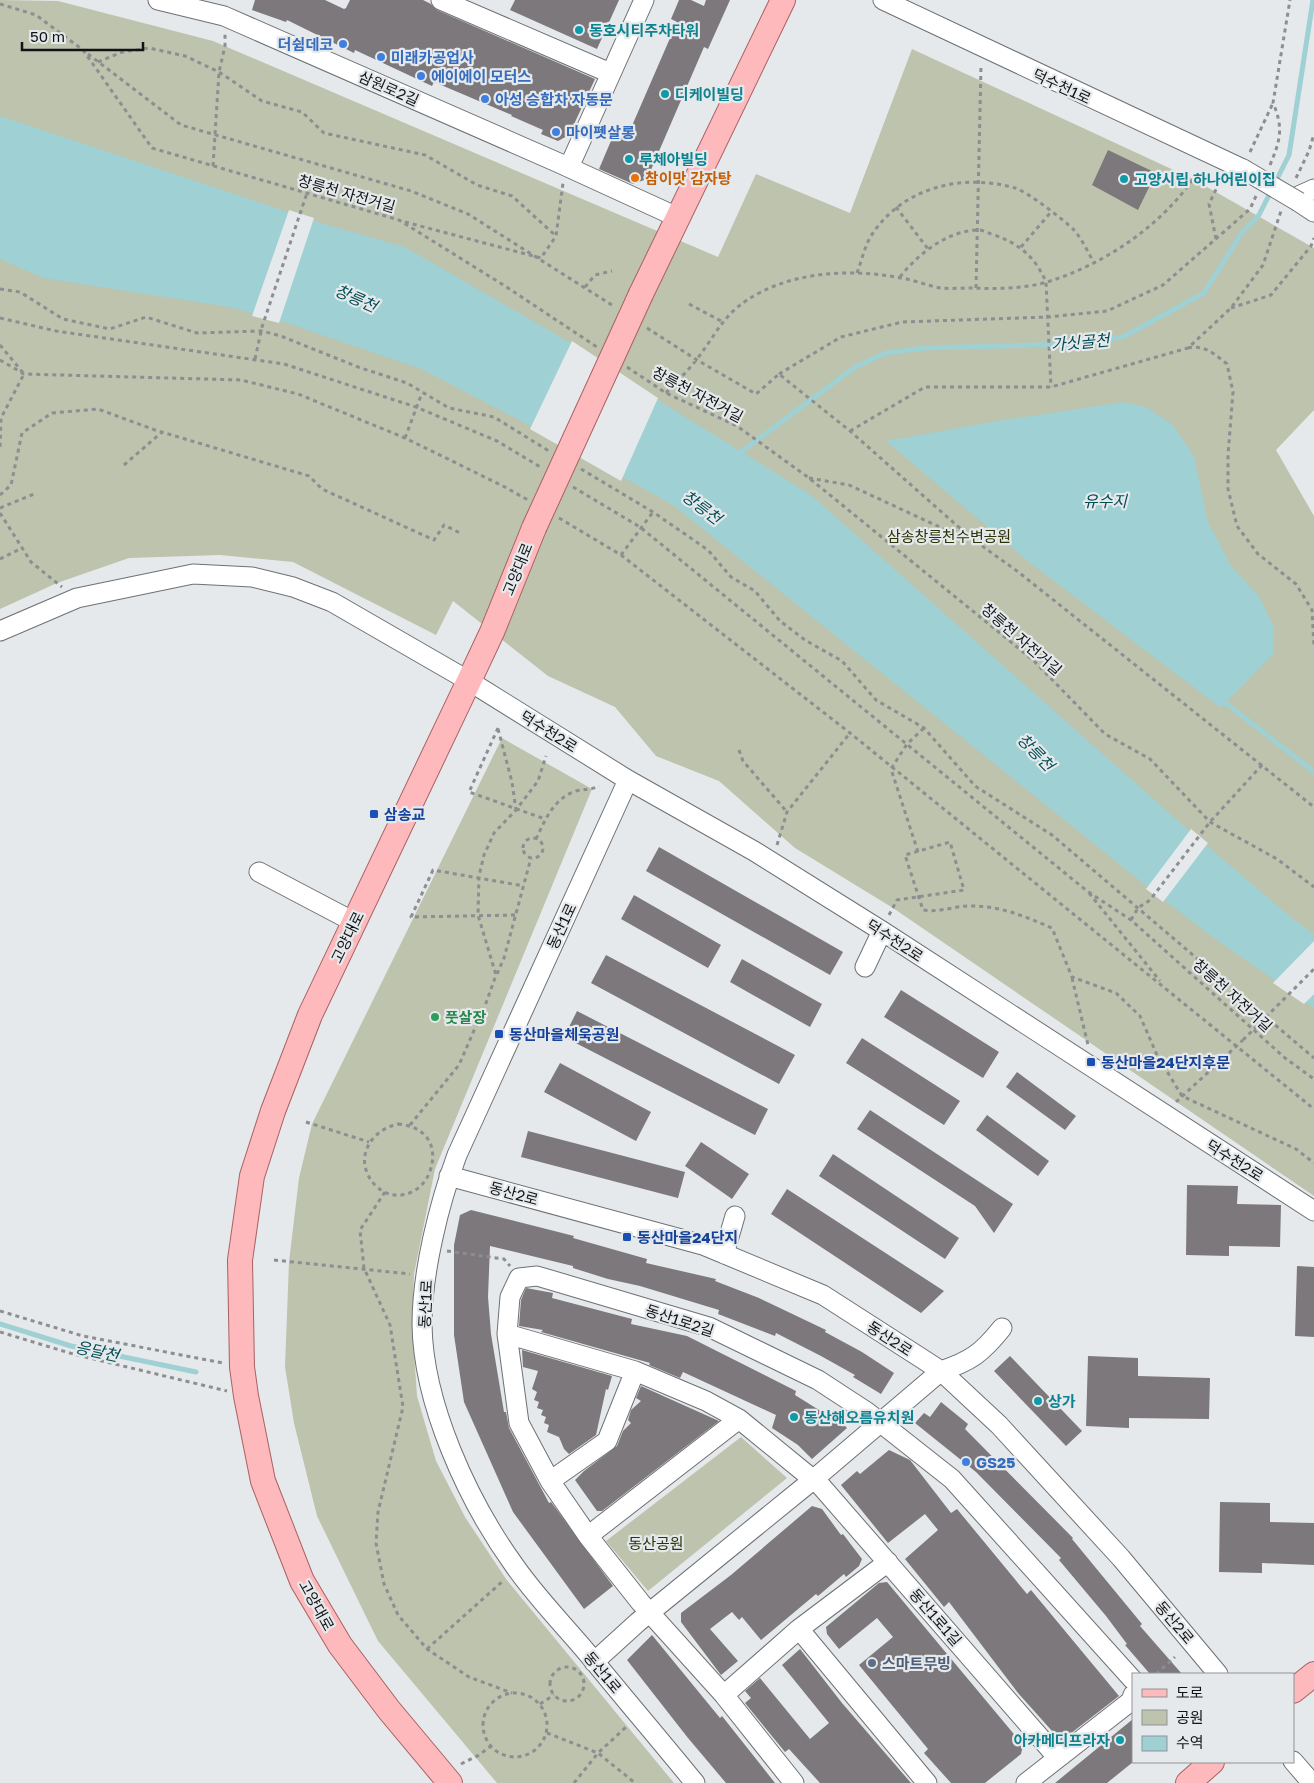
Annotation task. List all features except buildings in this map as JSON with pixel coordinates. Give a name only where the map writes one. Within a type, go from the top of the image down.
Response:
[{"type":"main road","points":[[677,217],[783,0]]},
{"type":"main road","name":"고양대로","points":[[455,1773],[389,1710],[340,1645],[302,1581],[263,1481],[246,1396],[242,1367],[240,1260],[252,1176],[273,1111],[310,1015],[492,632],[534,528],[677,217]]},
{"type":"main road","points":[[1294,1690],[1314,1674]]},
{"type":"main road","points":[[1189,1783],[1211,1763]]},
{"type":"street","name":"삼원로2길","points":[[158,0],[226,16],[566,173],[677,217]]},
{"type":"street","points":[[441,0],[610,73]]},
{"type":"street","points":[[566,173],[644,0]]},
{"type":"street","name":"덕수천1로","points":[[883,0],[1243,169],[1297,200]]},
{"type":"street","points":[[1297,200],[1314,189]]},
{"type":"street","name":"덕수천2로","points":[[0,631],[77,598],[193,574],[252,578],[293,587],[332,602],[469,681],[628,780],[886,923],[1314,1211]]},
{"type":"street","name":"동산1로","points":[[628,780],[531,990],[449,1176],[426,1277],[422,1325],[431,1388],[454,1458],[482,1515],[514,1566],[695,1783]]},
{"type":"street","points":[[259,872],[354,922]]},
{"type":"street","points":[[865,967],[886,923]]},
{"type":"street","name":"동산2로","points":[[449,1176],[702,1245],[824,1295],[941,1371],[999,1424],[1121,1558],[1217,1673]]},
{"type":"street","points":[[724,1254],[735,1216]]},
{"type":"street","name":"동산1로2길","points":[[519,1278],[538,1276],[709,1328],[818,1380],[879,1422]]},
{"type":"street","points":[[519,1278],[510,1296],[507,1334],[519,1423],[550,1480],[588,1536],[650,1613],[724,1695],[794,1783]]},
{"type":"street","points":[[594,1662],[650,1613],[814,1479],[941,1371],[967,1362],[991,1341],[1002,1328]]},
{"type":"street","points":[[507,1334],[635,1371],[706,1401],[739,1419],[814,1479]]},
{"type":"street","points":[[550,1480],[607,1441],[635,1371]]},
{"type":"street","points":[[588,1536],[739,1419]]},
{"type":"street","points":[[879,1422],[952,1479],[1132,1679]]},
{"type":"street","name":"동산1로1길","points":[[814,1479],[1057,1757]]},
{"type":"street","points":[[724,1695],[799,1629],[888,1562]]},
{"type":"street","points":[[799,1629],[926,1783]]},
{"type":"street","points":[[1026,1783],[1131,1701],[1132,1698]]},
{"type":"street","points":[[1294,1762],[1312,1783]]},
{"type":"path","points":[[1250,152],[1273,103],[1290,0]]},
{"type":"path","name":"창릉천 자전거길","points":[[0,4],[36,15],[84,50],[152,148],[400,220],[602,350]]},
{"type":"path","points":[[213,166],[219,72],[225,46],[226,16]]},
{"type":"path","points":[[97,62],[122,52],[149,48],[185,56],[219,72],[262,101],[302,112],[324,133],[425,155],[477,185],[512,196],[556,236]]},
{"type":"path","points":[[84,50],[97,62],[182,125],[411,191],[468,214],[541,258],[617,308]]},
{"type":"path","points":[[976,288],[981,66]]},
{"type":"path","points":[[1269,167],[1280,142],[1279,117],[1273,103]]},
{"type":"path","points":[[1188,348],[1231,308],[1263,265],[1275,225],[1297,200],[1314,134]]},
{"type":"path","points":[[666,393],[696,360],[734,308],[762,292],[801,278],[857,272],[900,278],[942,288],[1008,288],[1046,282],[1094,263],[1130,240],[1164,214],[1199,170]]},
{"type":"path","points":[[541,258],[556,236],[566,173]]},
{"type":"path","points":[[857,272],[872,234],[896,207],[934,186],[979,181],[1017,189],[1052,212],[1075,231],[1094,263]]},
{"type":"path","points":[[1216,239],[1209,204],[1220,181]]},
{"type":"path","points":[[641,324],[696,360],[756,394],[779,374],[841,337],[902,322],[1048,317],[1107,311],[1163,285],[1250,209],[1258,192]]},
{"type":"path","points":[[255,358],[262,329],[307,194]]},
{"type":"path","points":[[896,207],[928,249]]},
{"type":"path","points":[[1021,247],[1052,212]]},
{"type":"path","points":[[400,220],[541,258]]},
{"type":"path","points":[[900,278],[911,263],[928,249],[949,237],[977,229],[1007,238],[1021,247],[1040,267],[1046,282],[1051,386]]},
{"type":"path","points":[[1231,308],[1271,295],[1311,246],[1314,238]]},
{"type":"path","points":[[585,287],[596,275],[612,271]]},
{"type":"path","points":[[0,289],[20,292],[63,319],[110,329],[146,317],[198,332],[262,329],[407,384],[449,408],[494,417],[552,452]]},
{"type":"path","points":[[689,304],[722,322]]},
{"type":"path","points":[[0,318],[56,331],[255,358],[284,364],[416,407],[497,441],[547,471]]},
{"type":"path","points":[[0,345],[24,374]]},
{"type":"path","points":[[850,431],[925,387],[1051,386],[1196,346],[1212,352],[1228,364],[1233,392],[1228,455],[1228,489],[1237,526],[1258,554],[1296,584],[1312,610],[1314,647]]},
{"type":"path","points":[[0,360],[24,374],[241,380],[298,394],[405,438],[529,500]]},
{"type":"path","name":"창릉천 자전거길","points":[[626,366],[666,393],[737,426],[809,478],[1033,660],[1106,734],[1150,759],[1210,822],[1276,859],[1314,887]]},
{"type":"path","points":[[0,449],[1,418],[24,374]]},
{"type":"path","points":[[779,374],[850,431],[971,538],[1017,571],[1314,807]]},
{"type":"path","points":[[405,438],[422,393]]},
{"type":"path","points":[[0,495],[11,485],[22,433],[52,413],[98,409],[162,432],[309,476],[322,490],[434,540],[444,525],[460,533]]},
{"type":"path","points":[[124,465],[162,432]]},
{"type":"path","points":[[578,467],[653,512],[708,550],[730,577],[755,591],[780,621],[805,640],[842,661],[876,700],[924,728],[976,786],[1052,835],[1314,1058]]},
{"type":"path","points":[[809,478],[849,485],[946,530],[971,538]]},
{"type":"path","name":"창릉천 자전거길","points":[[573,486],[640,527],[1087,890],[1131,920],[1286,1058],[1314,1079]]},
{"type":"path","points":[[0,508],[34,494]]},
{"type":"path","points":[[621,555],[653,512]]},
{"type":"path","points":[[0,513],[31,562],[64,589]]},
{"type":"path","points":[[554,515],[621,555],[850,733],[891,769],[1314,1108]]},
{"type":"path","points":[[0,560],[22,548]]},
{"type":"path","points":[[516,810],[512,782],[498,728],[469,792],[516,810],[546,819]]},
{"type":"path","points":[[891,769],[907,744],[924,728]]},
{"type":"path","points":[[777,845],[787,812],[850,733]]},
{"type":"path","points":[[739,750],[743,761],[787,812]]},
{"type":"path","points":[[496,975],[478,915],[478,876],[484,855],[494,833],[516,810],[538,781],[546,756]]},
{"type":"path","points":[[1131,920],[1138,908],[1150,900],[1204,828],[1262,765]]},
{"type":"path","points":[[891,769],[918,852]]},
{"type":"path","points":[[536,838],[542,843],[543,849],[538,857],[531,858],[526,855],[524,846],[527,840],[536,838],[560,798],[576,791],[599,786]]},
{"type":"path","points":[[886,923],[897,900],[917,897],[964,890],[950,842],[904,855],[917,897],[923,910],[936,912],[972,906],[1010,911],[1052,928],[1072,977],[1089,1051]]},
{"type":"path","points":[[410,1125],[459,1065],[504,958],[531,858]]},
{"type":"path","points":[[515,915],[411,917],[432,870],[478,876],[524,886]]},
{"type":"path","points":[[1087,890],[1164,987]]},
{"type":"path","points":[[1171,1107],[1244,1040],[1314,969]]},
{"type":"path","points":[[1072,977],[1116,993],[1140,1016],[1157,1055],[1182,1096],[1296,1149],[1314,1163]]},
{"type":"path","points":[[306,1122],[369,1142]]},
{"type":"path","points":[[398,1124],[410,1125],[421,1130],[429,1138],[433,1149],[430,1171],[425,1183],[418,1190],[408,1195],[396,1195],[385,1192],[375,1185],[368,1176],[365,1165],[365,1153],[369,1142],[376,1133],[386,1127],[398,1124]]},
{"type":"path","points":[[385,1192],[360,1230],[364,1268],[390,1325],[403,1407],[378,1512],[376,1543],[384,1584],[398,1614],[427,1649],[469,1677],[512,1693],[527,1695],[540,1704],[546,1718],[547,1733],[536,1750],[518,1758],[498,1753],[491,1746],[485,1738],[483,1718],[494,1700],[512,1693]]},
{"type":"path","points":[[444,1250],[504,1259],[519,1278]]},
{"type":"path","points":[[274,1260],[414,1274]]},
{"type":"path","points":[[0,1311],[83,1336],[242,1367]]},
{"type":"path","points":[[0,1332],[73,1354],[246,1396]]},
{"type":"path","points":[[427,1649],[510,1575]]},
{"type":"path","points":[[1157,1673],[1175,1657]]},
{"type":"path","points":[[566,1666],[577,1670],[584,1684],[579,1695],[575,1699],[564,1700],[554,1695],[550,1685],[552,1674],[566,1666]]},
{"type":"path","points":[[540,1704],[554,1695]]},
{"type":"path","points":[[574,1783],[598,1753],[631,1724]]},
{"type":"path","points":[[547,1733],[598,1753],[635,1783]]},
{"type":"path","points":[[455,1773],[491,1746]]},
{"type":"green space","name":"삼송창릉천수변공원","points":[[0,0],[58,1],[213,41],[718,257],[756,174],[850,213],[912,49],[1193,179],[1314,248],[1314,410],[1276,450],[1314,516],[1314,1196],[893,908],[795,848],[719,781],[656,756],[615,707],[548,676],[453,601],[436,635],[293,562],[220,555],[129,558],[57,583],[0,609]]},
{"type":"green space","points":[[502,738],[592,789],[435,1169],[414,1274],[412,1324],[417,1396],[436,1461],[465,1517],[506,1579],[674,1783],[497,1783],[378,1641],[317,1516],[294,1423],[285,1367],[289,1262],[299,1178],[312,1124]]},
{"type":"green space","name":"동산공원","points":[[741,1437],[787,1478],[648,1591],[606,1541]]},
{"type":"water","name":"창릉천","points":[[0,116],[321,223],[405,247],[564,339],[811,495],[1185,827],[1293,919],[1314,934],[1314,1008],[1207,933],[1144,884],[673,505],[529,425],[421,369],[281,321],[229,307],[43,278],[0,259]]},
{"type":"water","name":"유수지","points":[[1123,402],[1146,407],[1172,424],[1194,456],[1208,522],[1231,566],[1259,596],[1274,628],[1273,654],[1221,708],[1029,562],[886,441],[997,421]]},
{"type":"pier","points":[[289,210],[314,218],[279,323],[252,316]]},
{"type":"pier","points":[[572,341],[658,398],[621,481],[530,429]]},
{"type":"pier","points":[[1191,829],[1208,843],[1163,902],[1146,889]]},
{"type":"pier","points":[[1314,941],[1314,994],[1304,1004],[1273,983]]},
{"type":"waterway","name":"가싯골천","points":[[737,455],[855,367],[886,353],[924,348],[1070,344],[1123,337],[1204,293],[1241,234],[1259,215],[1289,155],[1313,0]]},
{"type":"waterway","points":[[1222,700],[1314,772]]},
{"type":"waterway","name":"응달천","points":[[0,1324],[71,1346],[196,1372]]},
{"type":"place","name":"동호시티주차타워","points":[[579,30]]},
{"type":"place","name":"더쉼데코","points":[[343,44]]},
{"type":"place","name":"미래카공업사","points":[[381,57]]},
{"type":"place","name":"에이에이 모터스","points":[[421,76]]},
{"type":"place","name":"디케이빌딩","points":[[665,94]]},
{"type":"place","name":"아성 승합차 자동문","points":[[485,99]]},
{"type":"place","name":"마이펫살롱","points":[[556,132]]},
{"type":"place","name":"루체아빌딩","points":[[629,159]]},
{"type":"place","name":"참이맛 감자탕","points":[[635,178]]},
{"type":"place","name":"고양시립 하나어린이집","points":[[1124,179]]},
{"type":"place","name":"삼송교","points":[[374,814]]},
{"type":"place","name":"풋살장","points":[[435,1017]]},
{"type":"place","name":"동산마을체욱공원","points":[[499,1034]]},
{"type":"place","name":"동산마을24단지후문","points":[[1091,1062]]},
{"type":"place","name":"동산마을24단지","points":[[627,1237]]},
{"type":"place","name":"상가","points":[[1038,1401]]},
{"type":"place","name":"동산해오름유치원","points":[[794,1417]]},
{"type":"place","name":"GS25","points":[[966,1462]]},
{"type":"place","name":"스마트무빙","points":[[872,1663]]},
{"type":"place","name":"아카메디프라자","points":[[1120,1740]]}]
